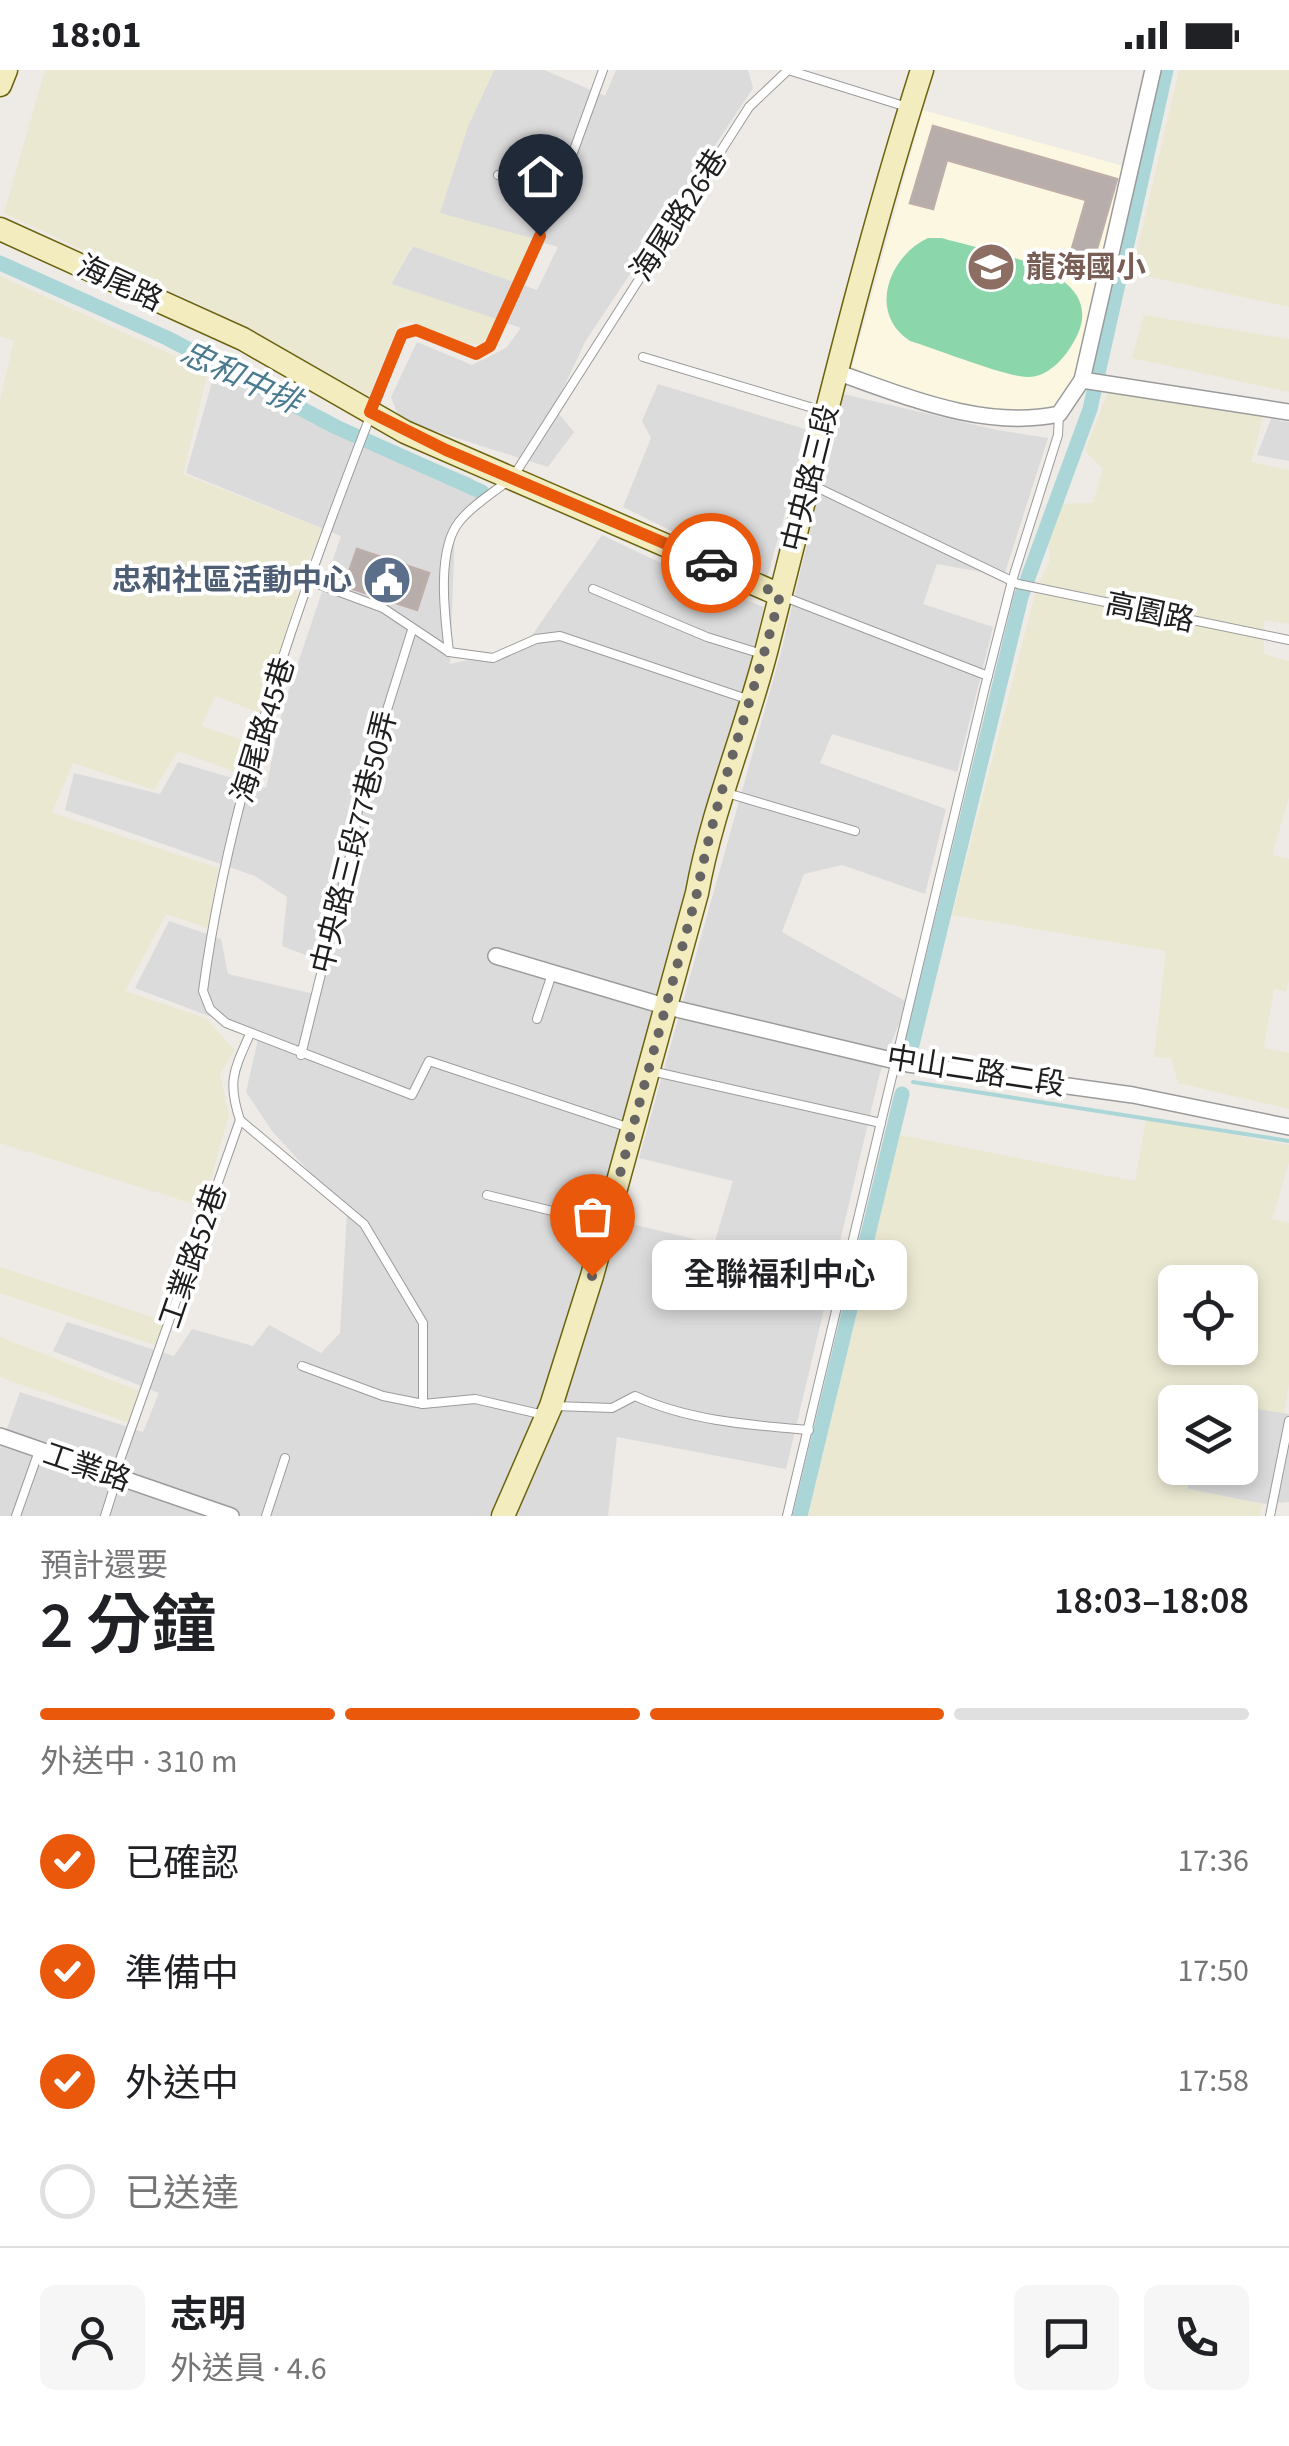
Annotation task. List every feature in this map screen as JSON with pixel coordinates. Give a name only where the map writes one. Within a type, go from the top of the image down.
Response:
[{"type":"street","points":[[0,85],[6,70]]},
{"type":"street","name":"中央路三段","points":[[503,1516],[548,1411],[605,1224],[697,893],[707,836],[765,655],[806,482],[922,70]]},
{"type":"street","points":[[836,372],[959,412],[1028,420],[1060,414],[1094,381],[1154,70]]},
{"type":"street","name":"海尾路","points":[[0,230],[243,339],[368,421],[513,476],[780,595]]},
{"type":"street","points":[[1094,381],[1289,412]]},
{"type":"street","name":"中山二路二段","points":[[496,956],[664,1006],[897,1060],[1133,1095],[1289,1127]]},
{"type":"street","name":"工業路","points":[[0,1436],[231,1516]]},
{"type":"lane","points":[[498,175],[558,194],[603,70]]},
{"type":"lane","name":"海尾路26巷","points":[[513,476],[691,196],[764,91],[788,70],[910,108]]},
{"type":"lane","name":"海尾路45巷","points":[[558,194],[490,346],[476,354],[416,330],[402,334],[310,581],[229,844],[202,992],[210,1009],[226,1024],[412,1095],[429,1062],[631,1129]]},
{"type":"lane","points":[[644,357],[827,412]]},
{"type":"lane","points":[[787,1516],[988,676],[1058,436],[1060,414]]},
{"type":"lane","points":[[449,652],[444,612],[448,545],[459,521],[513,476]]},
{"type":"lane","name":"高園路","points":[[806,482],[1015,582],[1289,640]]},
{"type":"lane","points":[[310,581],[383,608],[449,652],[492,658],[536,638],[560,636],[752,701]]},
{"type":"lane","points":[[594,588],[707,636],[765,655]]},
{"type":"lane","points":[[780,595],[988,676]]},
{"type":"lane","name":"中央路三段77巷50弄","points":[[301,1055],[353,844],[360,796],[412,630]]},
{"type":"lane","points":[[723,792],[856,831]]},
{"type":"lane","points":[[536,1020],[552,974]]},
{"type":"lane","name":"工業路52巷","points":[[106,1516],[115,1478],[240,1120],[231,1094],[232,1076],[250,1034]]},
{"type":"lane","points":[[647,1070],[881,1122]]},
{"type":"lane","points":[[240,1120],[364,1224],[423,1323],[423,1404]]},
{"type":"lane","points":[[487,1195],[605,1224]]},
{"type":"lane","points":[[302,1366],[383,1396],[423,1404],[475,1399],[548,1411],[612,1408],[635,1396],[660,1408],[700,1417],[808,1430]]},
{"type":"lane","points":[[1270,1516],[1289,1421]]},
{"type":"lane","points":[[16,1516],[39,1451]]},
{"type":"lane","points":[[266,1516],[285,1458]]},
{"type":"shaded area","points":[[45,70],[494,70],[468,126],[440,213],[535,239],[517,283],[412,246],[391,284],[499,320],[481,345],[456,341],[412,322],[399,324],[369,396],[237,322],[4,213]]},
{"type":"shaded area","points":[[494,70],[544,70],[605,96],[616,70],[748,70],[753,88],[585,342],[554,408],[574,432],[548,467],[400,420],[391,397],[417,342],[472,365],[506,348],[521,328],[391,284],[413,246],[537,290],[558,247],[439,213],[468,126]]},
{"type":"shaded area","points":[[1179,70],[1289,70],[1289,307],[1132,273]]},
{"type":"shaded area","name":"龍海國小","points":[[923,110],[1127,167],[1078,369],[1069,395],[1055,412],[991,412],[916,393],[852,367]]},
{"type":"shaded area","points":[[0,276],[208,371],[183,474],[323,529],[305,569],[285,564],[278,579],[298,593],[260,713],[215,696],[202,726],[255,745],[244,775],[178,751],[154,790],[73,763],[52,813],[218,868],[208,928],[166,914],[125,991],[205,1018],[235,1050],[220,1073],[229,1115],[203,1207],[0,1143],[0,399],[14,341],[0,336]]},
{"type":"shaded area","points":[[1144,315],[1289,339],[1289,392],[1132,358]]},
{"type":"shaded area","points":[[215,372],[275,389],[376,440],[472,478],[489,495],[455,527],[450,664],[523,648],[602,535],[713,588],[764,607],[698,875],[551,1389],[494,1516],[0,1516],[0,1448],[20,1392],[143,1432],[159,1393],[53,1351],[67,1322],[174,1356],[192,1329],[253,1346],[269,1325],[321,1353],[340,1333],[347,1213],[272,1131],[246,1092],[259,1035],[135,988],[169,921],[221,939],[228,974],[314,994],[321,961],[282,946],[287,897],[255,876],[65,810],[74,773],[160,794],[178,762],[266,788],[283,707],[341,536],[186,473]]},
{"type":"shaded area","points":[[1112,382],[1264,414],[1251,462],[1289,470],[1289,624],[1264,620],[1264,654],[1289,661],[1289,797],[1272,855],[1289,859],[1289,980],[1286,992],[1274,988],[1264,1048],[1289,1053],[1289,1109],[1178,1083],[1171,1058],[1154,1057],[1166,951],[952,915],[1037,587],[1050,560],[1048,537],[1058,504],[1093,503],[1103,469],[1085,451]]},
{"type":"shaded area","points":[[658,384],[808,430],[767,578],[623,507],[651,438],[642,421]]},
{"type":"shaded area","points":[[843,394],[1048,438],[1004,576],[937,564],[923,604],[993,627],[957,772],[832,734],[820,763],[946,809],[925,894],[842,865],[804,874],[782,932],[907,1002],[880,1073],[786,1469],[617,1437],[608,1516],[516,1516],[565,1394],[620,1221],[714,1244],[733,1181],[639,1158],[781,652]]},
{"type":"shaded area","points":[[1271,419],[1289,422],[1289,461],[1257,455]]},
{"type":"shaded area","points":[[1146,1119],[1289,1145],[1289,1162],[1272,1219],[1289,1223],[1289,1384],[1284,1413],[1258,1409],[1258,1385],[1158,1385],[1158,1485],[1188,1485],[1188,1489],[1263,1504],[1259,1516],[808,1516],[900,1135],[1135,1181]]},
{"type":"shaded area","points":[[0,1267],[167,1322],[155,1345],[0,1293]]},
{"type":"shaded area","points":[[0,1337],[139,1391],[129,1423],[0,1377]]},
{"type":"shaded area","points":[[1258,1409],[1289,1414],[1289,1502],[1263,1504],[1188,1489],[1188,1485],[1258,1485]]},
{"type":"green space","points":[[928,238],[942,238],[1018,259],[1065,283],[1079,300],[1082,321],[1062,359],[1040,375],[1027,377],[910,341],[889,316],[888,286],[903,258]]},
{"type":"building","points":[[933,126],[1117,179],[1094,259],[1071,252],[1086,200],[947,160],[933,209],[910,203]]},
{"type":"building","name":"忠和社區活動中心","points":[[357,549],[429,573],[417,610],[344,586]]},
{"type":"waterway","points":[[910,1053],[1021,597],[1090,409],[1166,70]]},
{"type":"waterway","name":"忠和中排","points":[[0,263],[167,338],[336,427],[482,492]]},
{"type":"waterway","points":[[913,1082],[1289,1141]]},
{"type":"waterway","points":[[800,1516],[902,1094]]},
{"type":"way so far","points":[[592,1276],[697,893],[707,836],[752,701],[780,595],[711,563]]},
{"type":"place","name":"龍海國小","points":[[991,267]]},
{"type":"place","name":"忠和社區活動中心","points":[[387,580]]},
{"type":"place","name":"全聯福利中心","points":[[592,1276]]},
{"type":"route","points":[[540,236],[490,346],[476,354],[416,330],[406,330],[370,412],[405,432],[711,563]]}]
